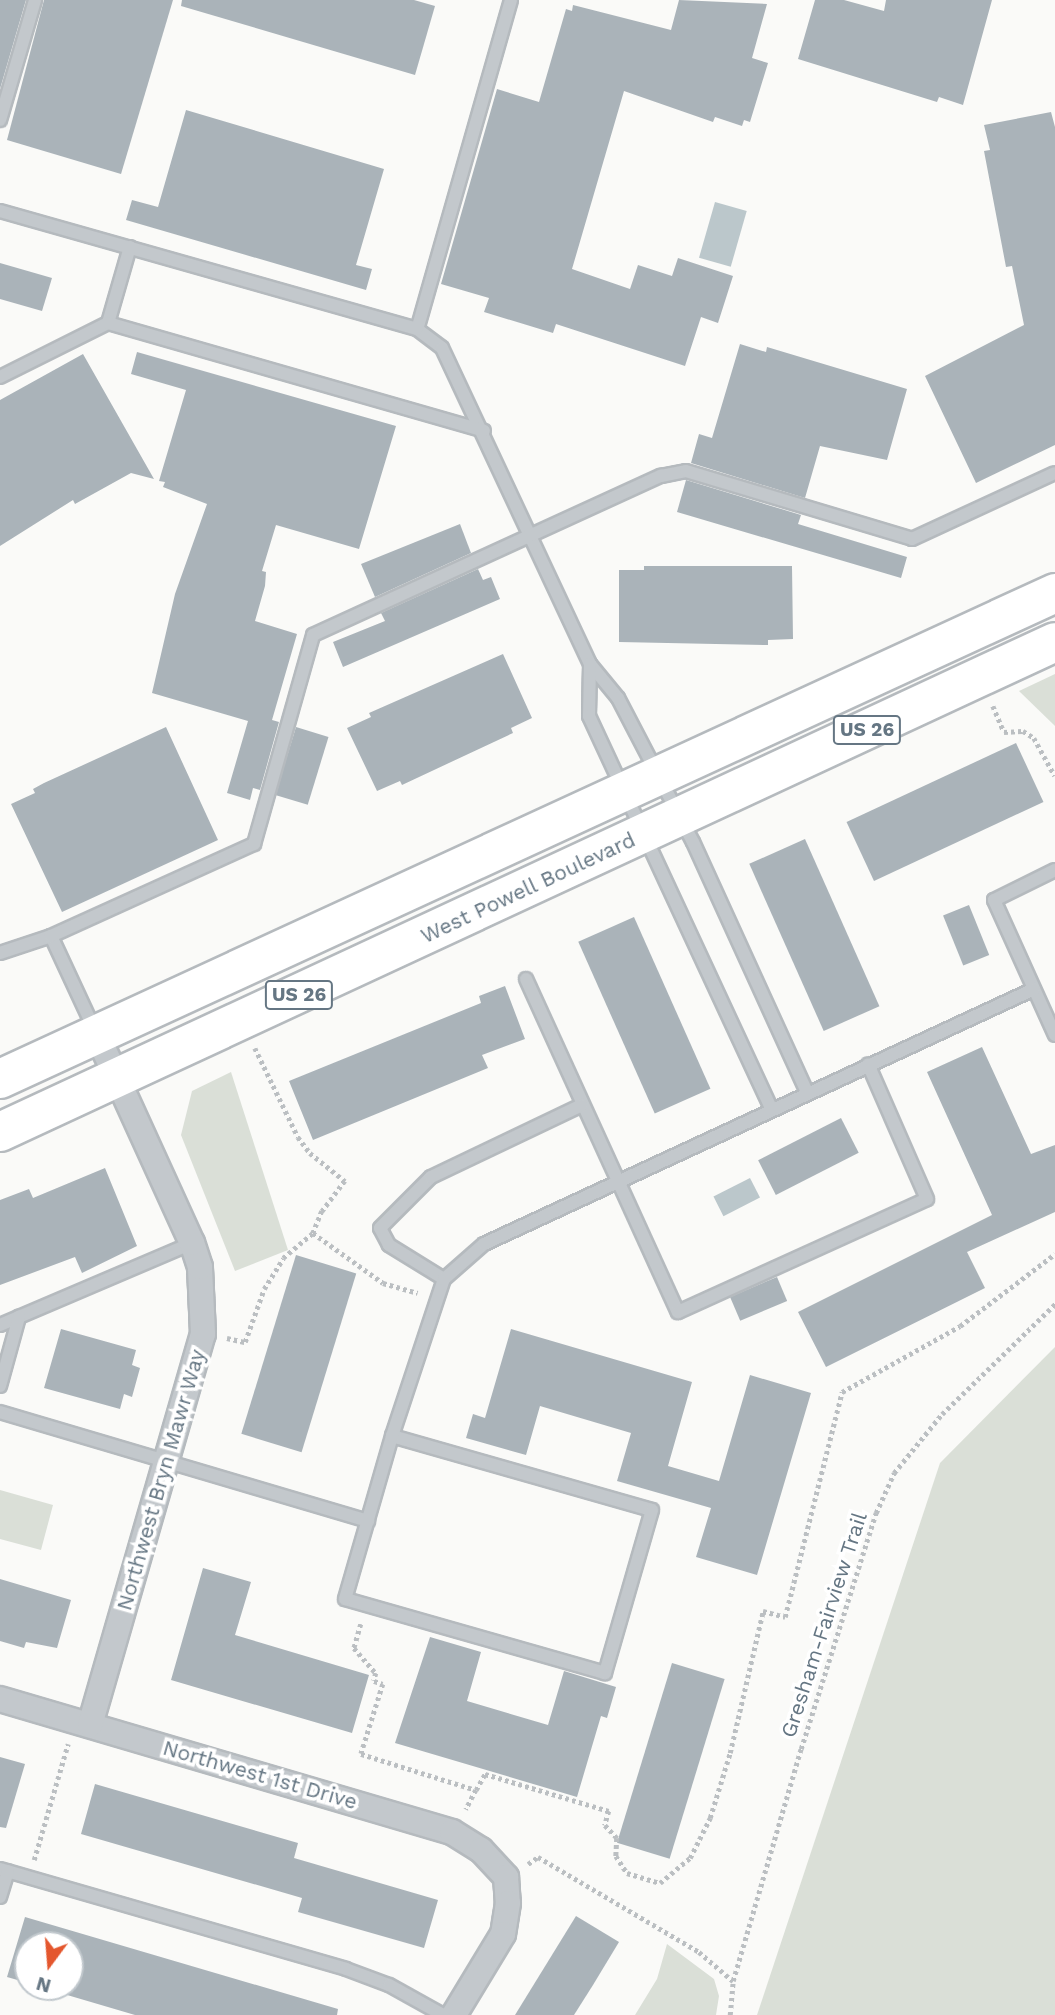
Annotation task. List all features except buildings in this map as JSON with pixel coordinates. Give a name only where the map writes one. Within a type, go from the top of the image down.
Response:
[{"type":"main road","name":"US 26","points":[[0,1079],[1055,593]]},
{"type":"main road","name":"West Powell Boulevard","points":[[0,1132],[118,1080],[1055,642]]},
{"type":"street","points":[[97,1035],[118,1080]]},
{"type":"street","name":"Northwest Bryn Mawr Way","points":[[82,1723],[169,1461],[203,1334],[200,1267],[192,1243],[118,1080]]},
{"type":"street","name":"Northwest 1st Drive","points":[[0,1699],[452,1832],[481,1850],[506,1877]]},
{"type":"street","points":[[454,2015],[503,1934],[506,1877]]},
{"type":"lane","points":[[0,120],[35,0]]},
{"type":"lane","points":[[417,329],[512,0]]},
{"type":"lane","points":[[0,211],[417,329],[442,348],[484,432],[590,664],[618,698],[640,785],[644,834],[771,1108]]},
{"type":"lane","points":[[108,323],[130,247]]},
{"type":"lane","points":[[0,377],[108,323],[484,432]]},
{"type":"lane","points":[[0,953],[51,936],[254,844],[313,635],[662,475],[686,471],[912,539],[1055,473]]},
{"type":"lane","points":[[590,664],[589,716],[640,785],[679,817],[807,1091]]},
{"type":"lane","points":[[1055,870],[994,900],[1055,1035]]},
{"type":"lane","points":[[51,936],[97,1035]]},
{"type":"lane","points":[[526,979],[678,1312],[927,1199],[868,1064]]},
{"type":"lane","points":[[392,1436],[652,1510],[606,1673],[345,1599],[392,1436],[444,1279],[484,1244],[807,1091],[1034,989]]},
{"type":"lane","points":[[444,1279],[389,1245],[380,1228],[431,1177],[582,1105]]},
{"type":"lane","points":[[0,1325],[192,1243]]},
{"type":"lane","points":[[0,1386],[19,1317]]},
{"type":"lane","points":[[0,1412],[368,1521]]},
{"type":"lane","points":[[0,1897],[4,1870],[346,1969],[389,1985],[443,2015]]},
{"type":"path","points":[[980,677],[1004,732],[1023,731],[1034,738],[1055,776]]},
{"type":"path","points":[[203,1334],[245,1342],[264,1289],[283,1258],[313,1233],[322,1211],[345,1181],[310,1153],[298,1137],[242,1021]]},
{"type":"path","points":[[313,1233],[383,1283],[436,1298]]},
{"type":"path","points":[[452,1832],[485,1774],[609,1811],[605,1825],[617,1838],[616,1856],[627,1873],[660,1883],[690,1858],[710,1818],[722,1779],[763,1612],[785,1617],[842,1392],[960,1326],[1055,1254]]},
{"type":"path","name":"Gresham-Fairview Trail","points":[[730,2015],[733,1981],[841,1620],[894,1473],[942,1414],[1055,1304]]},
{"type":"path","points":[[366,1605],[354,1648],[376,1673],[374,1681],[383,1684],[362,1754],[476,1790]]},
{"type":"path","points":[[28,1877],[82,1723]]},
{"type":"path","points":[[506,1877],[538,1857],[699,1952],[733,1981]]},
{"type":"shaded area","points":[[715,202],[747,211],[731,267],[699,258]]},
{"type":"shaded area","points":[[1055,674],[1055,726],[1019,691]]},
{"type":"shaded area","points":[[231,1072],[288,1250],[235,1271],[181,1135],[192,1091]]},
{"type":"shaded area","points":[[750,1178],[760,1198],[723,1216],[713,1197]]},
{"type":"shaded area","points":[[1055,1347],[1055,2015],[757,2015],[940,1463]]},
{"type":"shaded area","points":[[0,1490],[53,1505],[41,1550],[0,1539]]},
{"type":"shaded area","points":[[667,1944],[714,1979],[719,1996],[716,2015],[635,2015],[657,1979]]}]
